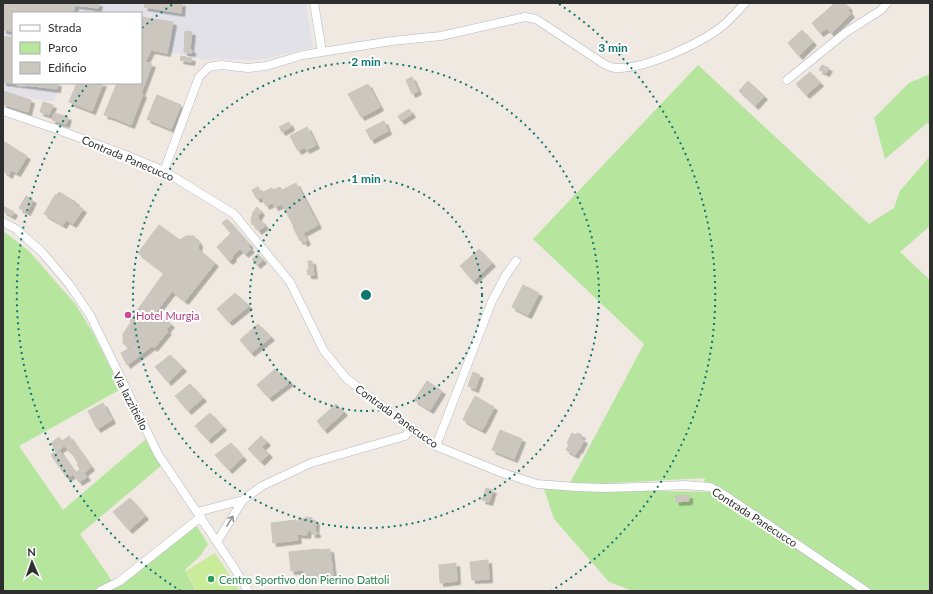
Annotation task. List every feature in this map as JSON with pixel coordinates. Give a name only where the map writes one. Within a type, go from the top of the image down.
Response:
[{"type":"street","points":[[314,3],[322,52]]},
{"type":"street","points":[[164,171],[199,77],[209,67],[221,65],[248,68],[266,66],[303,55],[392,41],[441,36],[525,17],[536,19],[604,64],[614,68],[628,68],[661,59],[699,42],[725,24],[745,3]]},
{"type":"street","points":[[787,80],[845,33],[881,10],[887,3]]},
{"type":"street","name":"Contrada Panecucco","points":[[3,111],[93,142],[164,171],[234,214],[290,282],[324,351],[346,378],[411,429],[436,446],[500,472],[537,484],[576,487],[641,487],[685,484],[710,487],[723,494],[866,591]]},
{"type":"street","name":"Via Iazzitiello","points":[[3,222],[16,229],[42,252],[69,284],[90,315],[158,454],[248,591]]},
{"type":"street","points":[[436,446],[492,301],[506,275],[516,261]]},
{"type":"street","points":[[100,591],[120,581],[199,515],[243,500],[262,486],[311,463],[405,436],[411,429]]},
{"type":"street","points":[[217,542],[243,500]]},
{"type":"shaded area","points":[[3,3],[306,3],[313,47],[259,60],[201,59],[142,45],[142,12],[12,12],[12,84],[62,84],[53,102],[3,93]]},
{"type":"green space","points":[[698,65],[869,224],[894,208],[900,191],[930,156],[930,226],[900,252],[930,280],[930,591],[868,591],[704,483],[705,478],[594,484],[570,483],[644,344],[533,239]]},
{"type":"green space","points":[[930,74],[930,125],[927,123],[885,159],[874,118],[909,83]]},
{"type":"green space","points":[[3,231],[29,251],[76,305],[93,333],[121,389],[19,446],[63,510],[146,439],[162,465],[80,534],[112,581],[92,591],[3,591]]},
{"type":"green space","points":[[544,489],[715,492],[861,591],[633,591],[609,582],[554,519]]},
{"type":"green space","points":[[196,525],[208,544],[201,555],[185,570],[196,591],[107,591]]},
{"type":"green space","name":"Centro Sportivo don Pierino Dattoli","points":[[215,553],[240,591],[197,591],[186,571]]},
{"type":"building","points":[[3,3],[99,3],[98,8],[75,5],[73,12],[12,12],[12,31],[3,30]]},
{"type":"building","points":[[145,3],[182,3],[181,13],[144,7]]},
{"type":"building","points":[[835,3],[845,3],[851,14],[831,33],[818,18]]},
{"type":"building","points":[[142,17],[173,22],[169,44],[142,39]]},
{"type":"building","points":[[818,18],[827,28],[820,33],[812,23]]},
{"type":"building","points":[[802,30],[813,42],[799,56],[788,43]]},
{"type":"building","points":[[185,31],[192,32],[190,49],[192,50],[192,53],[184,52]]},
{"type":"building","points":[[3,36],[12,38],[12,83],[3,82]]},
{"type":"building","points":[[142,39],[169,44],[167,53],[142,48]]},
{"type":"building","points":[[142,48],[151,50],[145,62],[152,64],[141,93],[143,94],[131,125],[112,117],[124,87],[126,88],[128,84],[142,84]]},
{"type":"building","points":[[181,56],[192,58],[191,62],[180,60]]},
{"type":"building","points":[[822,65],[829,68],[826,73],[819,70]]},
{"type":"building","points":[[810,72],[820,83],[814,88],[804,77]]},
{"type":"building","points":[[412,77],[418,91],[412,94],[406,80]]},
{"type":"building","points":[[804,77],[814,88],[806,95],[796,84]]},
{"type":"building","points":[[748,81],[764,96],[755,106],[739,91]]},
{"type":"building","points":[[18,84],[58,84],[57,89]]},
{"type":"building","points":[[77,84],[103,84],[92,111],[69,102]]},
{"type":"building","points":[[117,84],[128,84],[126,88],[124,87],[112,117],[104,115]]},
{"type":"building","points":[[368,84],[372,92],[367,95],[375,110],[361,117],[348,94]]},
{"type":"building","points":[[3,91],[31,100],[28,112],[3,104]]},
{"type":"building","points":[[372,92],[380,107],[375,110],[367,95]]},
{"type":"building","points":[[157,95],[181,105],[171,129],[147,119]]},
{"type":"building","points":[[43,102],[53,105],[49,115],[40,112]]},
{"type":"building","points":[[409,109],[412,114],[401,121],[398,116]]},
{"type":"building","points":[[54,113],[68,117],[66,124],[52,120]]},
{"type":"building","points":[[384,121],[388,131],[371,140],[366,130]]},
{"type":"building","points":[[289,122],[291,127],[282,132],[279,127]]},
{"type":"building","points":[[307,127],[316,145],[306,150],[305,147],[298,151],[290,136]]},
{"type":"building","points":[[3,141],[27,156],[17,173],[11,170],[9,175],[3,171]]},
{"type":"building","points":[[296,183],[318,225],[303,233],[307,241],[304,243],[303,240],[300,241],[293,227],[299,224],[285,196],[266,206],[262,197],[257,199],[252,190],[258,187],[261,193],[272,188],[273,190],[280,187],[282,190]]},
{"type":"building","points":[[59,192],[76,202],[74,204],[83,209],[73,224],[66,220],[63,225],[44,214],[55,195]]},
{"type":"building","points":[[26,196],[33,200],[27,212],[19,208]]},
{"type":"building","points":[[285,196],[299,224],[294,227],[282,204],[275,207],[272,202]]},
{"type":"building","points":[[3,206],[14,212],[12,216],[3,211]]},
{"type":"building","points":[[257,207],[261,212],[258,216],[259,222],[261,220],[265,226],[258,231],[254,224],[252,225],[251,220],[253,212]]},
{"type":"building","points":[[227,219],[250,245],[248,246],[251,249],[245,254],[240,249],[229,261],[217,247],[231,233],[222,223]]},
{"type":"building","points":[[159,225],[180,240],[186,236],[194,236],[199,243],[198,249],[215,263],[185,301],[172,291],[156,312],[171,324],[166,330],[168,331],[154,348],[152,346],[127,365],[121,353],[131,347],[123,343],[123,334],[131,322],[130,321],[164,273],[138,253]]},
{"type":"building","points":[[479,249],[492,263],[473,281],[460,266]]},
{"type":"building","points":[[258,254],[263,260],[257,265],[252,259]]},
{"type":"building","points":[[308,261],[312,261],[314,275],[308,275]]},
{"type":"building","points":[[523,285],[539,293],[528,315],[512,307]]},
{"type":"building","points":[[235,293],[249,306],[229,322],[217,309]]},
{"type":"building","points":[[258,324],[271,337],[251,353],[240,340]]},
{"type":"building","points":[[170,355],[183,368],[168,382],[155,367]]},
{"type":"building","points":[[275,369],[290,382],[269,398],[257,385]]},
{"type":"building","points":[[473,372],[480,375],[475,389],[468,386]]},
{"type":"building","points":[[427,381],[442,391],[430,410],[414,400]]},
{"type":"building","points":[[190,384],[203,398],[188,411],[175,396]]},
{"type":"building","points":[[475,396],[494,407],[486,423],[466,413]]},
{"type":"building","points":[[103,403],[112,420],[97,429],[88,411]]},
{"type":"building","points":[[336,404],[344,412],[324,430],[317,421]]},
{"type":"building","points":[[210,413],[223,427],[208,440],[195,426]]},
{"type":"building","points":[[466,413],[486,423],[482,430],[463,420]]},
{"type":"building","points":[[500,430],[522,439],[514,459],[492,450]]},
{"type":"building","points":[[572,433],[582,435],[580,438],[584,440],[579,450],[567,443]]},
{"type":"building","points":[[69,436],[91,467],[84,473],[87,477],[79,482],[73,474],[67,478],[51,455],[56,451],[51,443],[59,437],[62,441]],"holes":[[[64,446],[68,450],[69,449],[78,463],[77,464],[80,469],[75,473],[59,450]]]},
{"type":"building","points":[[261,436],[267,442],[254,455],[248,449]]},
{"type":"building","points":[[231,443],[243,457],[229,470],[215,455]]},
{"type":"building","points":[[569,444],[578,449],[575,455],[566,450]]},
{"type":"building","points":[[262,447],[269,454],[261,462],[254,455]]},
{"type":"building","points":[[486,488],[493,490],[489,502],[482,500]]},
{"type":"building","points":[[689,495],[689,501],[676,502],[675,496]]},
{"type":"building","points":[[130,498],[145,516],[129,530],[113,512]]},
{"type":"building","points":[[306,517],[312,518],[312,520],[316,521],[315,531],[317,534],[312,534],[312,531],[308,530],[307,535],[297,534],[298,540],[273,543],[271,523],[296,520],[298,522],[299,518],[305,519]]},
{"type":"building","points":[[330,549],[333,575],[305,578],[304,570],[291,571],[289,552]]},
{"type":"building","points":[[488,560],[489,579],[472,580],[470,562]]},
{"type":"building","points":[[456,563],[457,581],[440,583],[439,565]]},
{"type":"place","name":"Hotel Murgia","points":[[128,315]]},
{"type":"place","name":"Centro Sportivo don Pierino Dattoli","points":[[211,579]]}]
